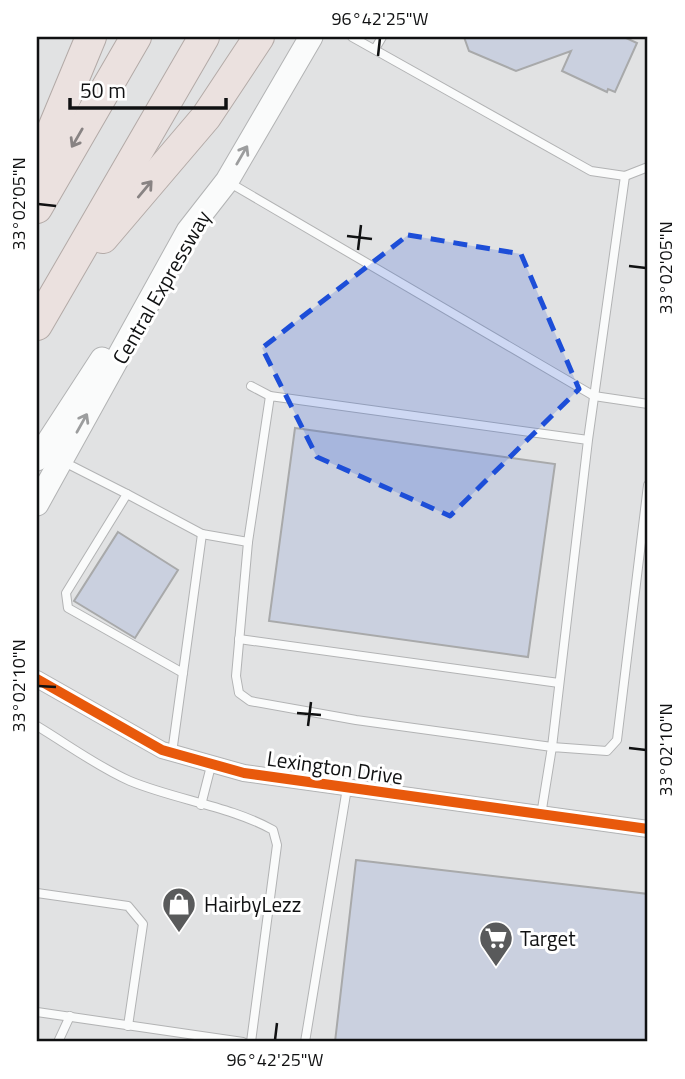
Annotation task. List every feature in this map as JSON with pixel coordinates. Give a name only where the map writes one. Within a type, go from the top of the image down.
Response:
[{"type":"highway","points":[[37,167],[91,37]]},
{"type":"highway","points":[[37,208],[136,37]]},
{"type":"highway","points":[[37,325],[204,37]]},
{"type":"highway","points":[[53,297],[206,117],[259,37]]},
{"type":"main road","name":"Central Expressway","points":[[37,504],[188,231],[227,181],[311,37]]},
{"type":"main road","points":[[37,459],[188,231]]},
{"type":"street","name":"Lexington Drive","points":[[37,679],[172,753],[211,766],[648,830]]},
{"type":"lane","points":[[352,37],[591,171],[625,176],[648,167]]},
{"type":"lane","points":[[375,49],[382,37]]},
{"type":"lane","points":[[541,816],[552,747],[588,440],[625,176]]},
{"type":"lane","points":[[227,181],[594,396],[648,404]]},
{"type":"lane","points":[[251,386],[270,396],[588,440]]},
{"type":"lane","points":[[270,396],[248,542],[236,676],[239,693],[250,701],[356,720],[552,747],[607,751],[617,740],[648,485]]},
{"type":"lane","points":[[62,460],[202,534],[248,542]]},
{"type":"lane","points":[[127,494],[66,593],[68,608],[183,673]]},
{"type":"lane","points":[[172,753],[202,534]]},
{"type":"lane","points":[[239,639],[559,683]]},
{"type":"lane","points":[[37,726],[128,780],[254,820],[273,830],[277,845],[251,1042]]},
{"type":"lane","points":[[201,805],[211,766]]},
{"type":"lane","points":[[304,1042],[347,788]]},
{"type":"lane","points":[[37,893],[128,906],[143,924],[128,1026]]},
{"type":"lane","points":[[37,1012],[243,1042]]},
{"type":"lane","points":[[58,1042],[70,1016]]},
{"type":"highlighted area","points":[[408,235],[521,254],[579,389],[450,516],[317,457],[262,348]]},
{"type":"building","points":[[464,37],[624,37],[637,43],[615,92],[608,89],[607,92],[562,71],[571,51],[516,71],[469,51]]},
{"type":"building","points":[[295,428],[555,464],[528,657],[269,621]]},
{"type":"building","points":[[118,532],[178,570],[135,638],[74,601]]},
{"type":"building","name":"Target","points":[[356,860],[648,894],[648,1042],[335,1042]]},
{"type":"cycle path","points":[[37,679],[162,750],[244,773],[648,829]]},
{"type":"place","name":"HairbyLezz","points":[[179,934]]},
{"type":"place","name":"Target","points":[[496,968]]}]
